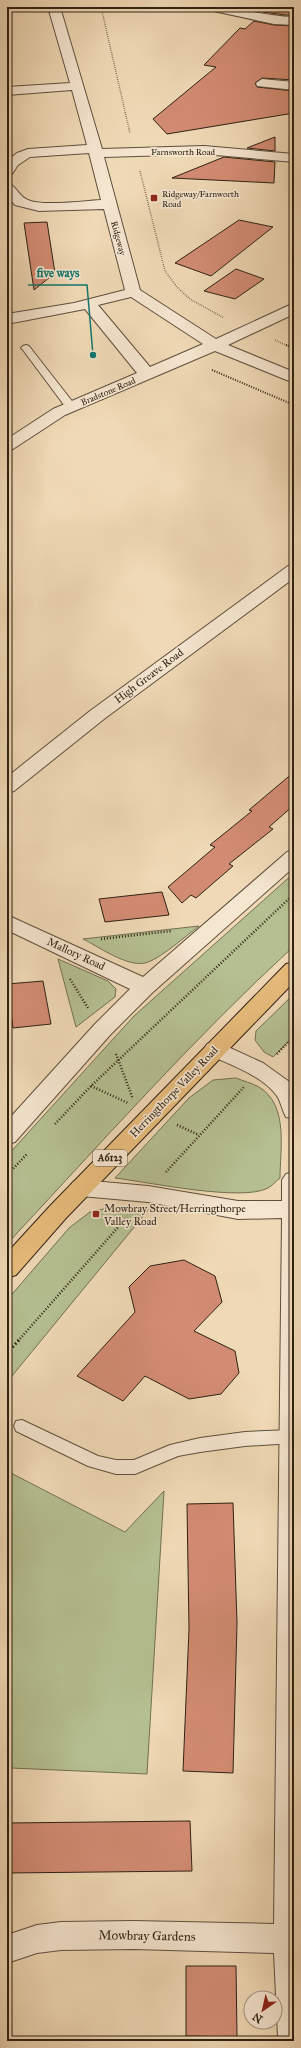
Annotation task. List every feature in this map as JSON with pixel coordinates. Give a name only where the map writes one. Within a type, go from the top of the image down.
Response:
[{"type":"main road","name":"Herringthorpe Valley Road","points":[[7,1269],[81,1188],[294,969]]},
{"type":"street","name":"Ridgeway","points":[[54,7],[78,86],[133,292]]},
{"type":"street","points":[[213,7],[274,20],[294,21]]},
{"type":"street","points":[[262,83],[294,86]]},
{"type":"street","points":[[7,91],[78,86]]},
{"type":"street","name":"Farnsworth Road","points":[[7,171],[9,166],[20,156],[28,153],[204,150],[294,158]]},
{"type":"street","points":[[7,187],[20,202],[39,207],[110,204]]},
{"type":"street","points":[[7,319],[88,303],[133,292],[215,345],[294,378]]},
{"type":"street","points":[[88,303],[147,374]]},
{"type":"street","name":"Bradstone Road","points":[[7,446],[59,412],[215,345],[294,308]]},
{"type":"street","name":"High Greave Road","points":[[7,787],[97,715],[294,570]]},
{"type":"street","points":[[7,1136],[103,1030],[145,987],[294,856]]},
{"type":"street","name":"Mallory Road","points":[[7,922],[57,944],[145,987]]},
{"type":"street","points":[[215,1050],[259,1071],[278,1084],[289,1096],[294,1110]]},
{"type":"street","points":[[294,1180],[291,1437],[292,1707],[289,1939],[294,2037]]},
{"type":"street","points":[[81,1188],[148,1194],[238,1210],[294,1209]]},
{"type":"street","name":"Mowbray Gardens","points":[[7,1949],[37,1939],[61,1936],[133,1935],[289,1939]]},
{"type":"lane","points":[[26,348],[70,407]]},
{"type":"lane","points":[[22,1426],[94,1460],[116,1467],[135,1467],[176,1450],[200,1445],[244,1439],[291,1437]]},
{"type":"path","points":[[101,7],[134,152],[152,212],[165,271],[173,285],[183,296],[212,313],[248,330],[294,348]]},
{"type":"path","points":[[184,358],[294,405]]},
{"type":"path","points":[[54,1125],[119,1059],[294,894]]},
{"type":"path","points":[[135,1106],[119,1059],[103,1030],[71,982],[57,944],[213,926],[243,941]]},
{"type":"path","points":[[7,1175],[28,1153]]},
{"type":"green space","points":[[294,873],[294,946],[184,1055],[112,1130],[7,1244],[7,1156],[134,1016]]},
{"type":"green space","points":[[199,926],[158,957],[145,963],[130,962],[122,959],[83,939]]},
{"type":"green space","points":[[58,959],[108,981],[116,989],[115,997],[76,1027]]},
{"type":"green space","points":[[294,994],[294,1036],[273,1057],[264,1052],[255,1040],[256,1031]]},
{"type":"green space","points":[[236,1078],[259,1087],[269,1095],[279,1116],[281,1129],[280,1178],[271,1186],[255,1192],[217,1192],[171,1187],[115,1178],[189,1098],[213,1080]]},
{"type":"green space","points":[[112,1207],[149,1209],[7,1382],[7,1300],[69,1228],[90,1212]]},
{"type":"green space","points":[[7,1471],[125,1532],[164,1491],[147,1774],[11,1768],[7,1774]]},
{"type":"building","points":[[269,7],[294,7],[294,16],[263,12]]},
{"type":"building","points":[[254,21],[274,25],[294,26],[294,80],[262,78],[255,83],[257,87],[294,91],[294,113],[167,134],[153,119],[216,67],[204,65],[240,28],[245,29]]},
{"type":"building","points":[[275,137],[275,151],[247,148]]},
{"type":"building","points":[[224,157],[275,162],[274,183],[172,178]]},
{"type":"building","points":[[239,220],[273,227],[211,276],[175,263]]},
{"type":"building","points":[[47,222],[55,273],[34,290],[24,223]]},
{"type":"building","points":[[236,269],[264,279],[235,299],[204,291]]},
{"type":"building","points":[[294,772],[294,805],[269,827],[273,829],[229,864],[233,866],[196,898],[191,895],[182,903],[168,887],[215,847],[210,845],[252,811],[249,810]]},
{"type":"building","points":[[162,892],[169,915],[105,922],[99,899]]},
{"type":"building","points":[[43,981],[51,1024],[13,1028],[7,984]]},
{"type":"building","points":[[184,1260],[215,1276],[222,1302],[194,1331],[235,1351],[239,1373],[221,1394],[189,1399],[145,1376],[123,1401],[77,1376],[135,1312],[129,1287],[150,1266]]},
{"type":"building","points":[[233,1503],[237,1623],[233,1773],[183,1771],[189,1629],[187,1504]]},
{"type":"building","points":[[190,1821],[192,1871],[7,1873],[7,1823]]},
{"type":"building","points":[[186,1966],[236,1966],[237,2037],[186,2036]]},
{"type":"place","name":"Ridgeway/Farnworth Road","points":[[154,198]]},
{"type":"place","name":"five ways","points":[[93,355]]},
{"type":"place","name":"Mowbray Street/Herringthorpe Valley Road","points":[[96,1214]]}]
